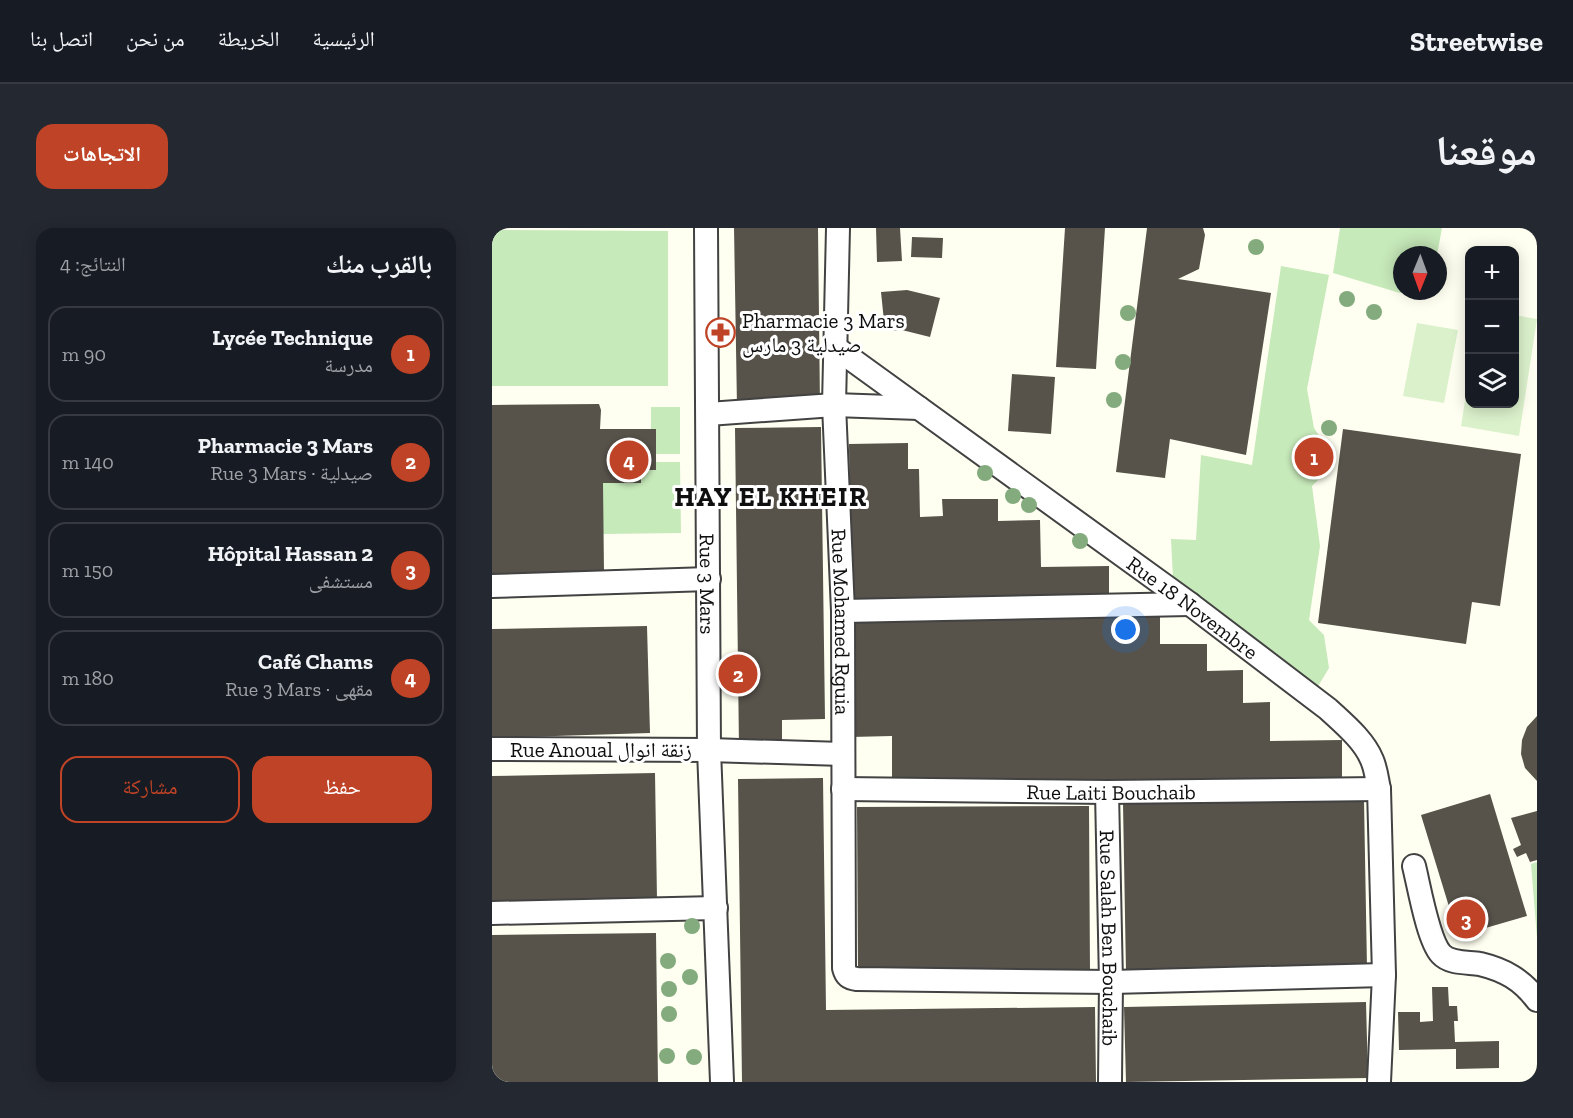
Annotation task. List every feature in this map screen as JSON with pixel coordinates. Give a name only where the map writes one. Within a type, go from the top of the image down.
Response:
[{"type":"street","name":"Rue 3 Mars","points":[[706,228],[709,750],[722,1082]]},
{"type":"street","points":[[836,348],[838,228]]},
{"type":"street","name":"Rue Mohamed Rguia","points":[[836,348],[834,405],[843,611],[845,974],[849,978],[1111,982]]},
{"type":"street","name":"Rue 18 Novembre","points":[[836,348],[1190,604],[1328,709],[1362,744],[1372,760],[1379,789],[1384,975],[1380,1082]]},
{"type":"street","points":[[708,414],[834,405],[919,408]]},
{"type":"street","points":[[492,586],[709,579]]},
{"type":"street","points":[[843,611],[1190,604]]},
{"type":"street","name":"Rue Anoual زنقة انوال","points":[[492,749],[709,750]]},
{"type":"street","points":[[709,750],[843,754]]},
{"type":"street","name":"Rue Laiti Bouchaib","points":[[843,789],[1107,792],[1379,789]]},
{"type":"street","name":"Rue Salah Ben Bouchaib","points":[[1107,792],[1111,982],[1110,1082]]},
{"type":"street","points":[[1413,866],[1433,941],[1442,955],[1451,960],[1496,969],[1520,980],[1537,1000]]},
{"type":"street","points":[[492,913],[716,908]]},
{"type":"street","points":[[1111,982],[1384,975]]},
{"type":"green space","points":[[1340,228],[1442,228],[1439,246],[1393,246],[1393,291],[1333,273]]},
{"type":"green space","points":[[492,230],[668,231],[668,386],[492,386]]},
{"type":"green space","points":[[1281,266],[1329,275],[1307,389],[1314,428],[1325,445],[1326,472],[1312,486],[1320,546],[1309,620],[1324,635],[1329,668],[1317,688],[1173,578],[1171,539],[1196,540],[1201,455],[1252,465]]},
{"type":"green space","points":[[1519,316],[1537,319],[1519,436],[1461,426],[1465,401],[1465,408],[1519,408]]},
{"type":"green space","points":[[1417,323],[1458,330],[1444,403],[1403,396]]},
{"type":"green space","points":[[651,407],[680,407],[680,454],[656,454],[656,429],[651,429]]},
{"type":"green space","points":[[656,462],[680,462],[681,533],[603,534],[603,483],[641,483],[641,470],[656,470]]},
{"type":"green space","points":[[1537,862],[1537,938],[1531,864]]},
{"type":"building","points":[[734,228],[818,228],[820,406],[737,407]]},
{"type":"building","points":[[876,228],[900,228],[902,261],[877,262]]},
{"type":"building","points":[[1065,228],[1105,228],[1096,369],[1056,367]]},
{"type":"building","points":[[1147,228],[1203,228],[1205,235],[1199,269],[1178,279],[1271,293],[1246,455],[1170,439],[1165,478],[1116,472]]},
{"type":"building","points":[[912,237],[943,238],[942,258],[911,257]]},
{"type":"building","points":[[907,290],[940,298],[930,337],[902,330],[885,331],[881,292]]},
{"type":"building","points":[[1012,374],[1055,377],[1051,434],[1008,431]]},
{"type":"building","points":[[599,404],[600,429],[656,429],[656,470],[641,470],[641,483],[603,483],[604,573],[492,574],[492,405]]},
{"type":"building","points":[[821,427],[825,719],[782,720],[782,747],[739,748],[735,428]]},
{"type":"building","points":[[1343,429],[1521,454],[1500,606],[1472,602],[1466,644],[1318,623]]},
{"type":"building","points":[[908,443],[908,469],[919,469],[920,517],[943,516],[942,499],[998,499],[998,521],[1040,520],[1041,567],[1109,566],[1109,603],[851,606],[849,444]]},
{"type":"building","points":[[1160,615],[1160,644],[1207,644],[1207,671],[1243,670],[1243,703],[1270,702],[1270,741],[1342,740],[1342,779],[892,783],[892,736],[851,737],[849,618]]},
{"type":"building","points":[[647,626],[650,733],[492,738],[492,629]]},
{"type":"building","points":[[1537,716],[1537,781],[1525,768],[1521,754],[1522,740],[1527,727]]},
{"type":"building","points":[[655,773],[657,900],[492,903],[492,776]]},
{"type":"building","points":[[823,778],[826,1010],[1095,1007],[1096,1082],[742,1082],[738,779]]},
{"type":"building","points":[[1490,794],[1527,916],[1458,936],[1421,815]]},
{"type":"building","points":[[1364,800],[1367,968],[1126,972],[1123,804]]},
{"type":"building","points":[[1089,806],[1090,974],[858,975],[857,807]]},
{"type":"building","points":[[1537,811],[1537,860],[1530,862],[1526,853],[1517,857],[1513,849],[1521,845],[1511,818]]},
{"type":"building","points":[[656,933],[658,1082],[492,1082],[492,935]]},
{"type":"building","points":[[1432,987],[1448,987],[1449,1006],[1457,1006],[1458,1021],[1454,1021],[1455,1042],[1499,1041],[1499,1068],[1456,1069],[1456,1049],[1399,1050],[1398,1012],[1420,1012],[1420,1022],[1433,1021]]},
{"type":"building","points":[[1366,1002],[1368,1078],[1126,1082],[1124,1007]]},
{"type":"place","name":"Pharmacie 3 Mars صيدلية 3 مارس","points":[[721,332]]},
{"type":"place","name":"Lycée Technique","points":[[1314,457]]},
{"type":"place","name":"Café Chams","points":[[629,460]]},
{"type":"place","name":"Pharmacie 3 Mars","points":[[738,674]]},
{"type":"place","name":"Hôpital Hassan 2","points":[[1466,919]]},
{"type":"district","name":"HAY EL KHEIR","points":[[771,497]]}]
